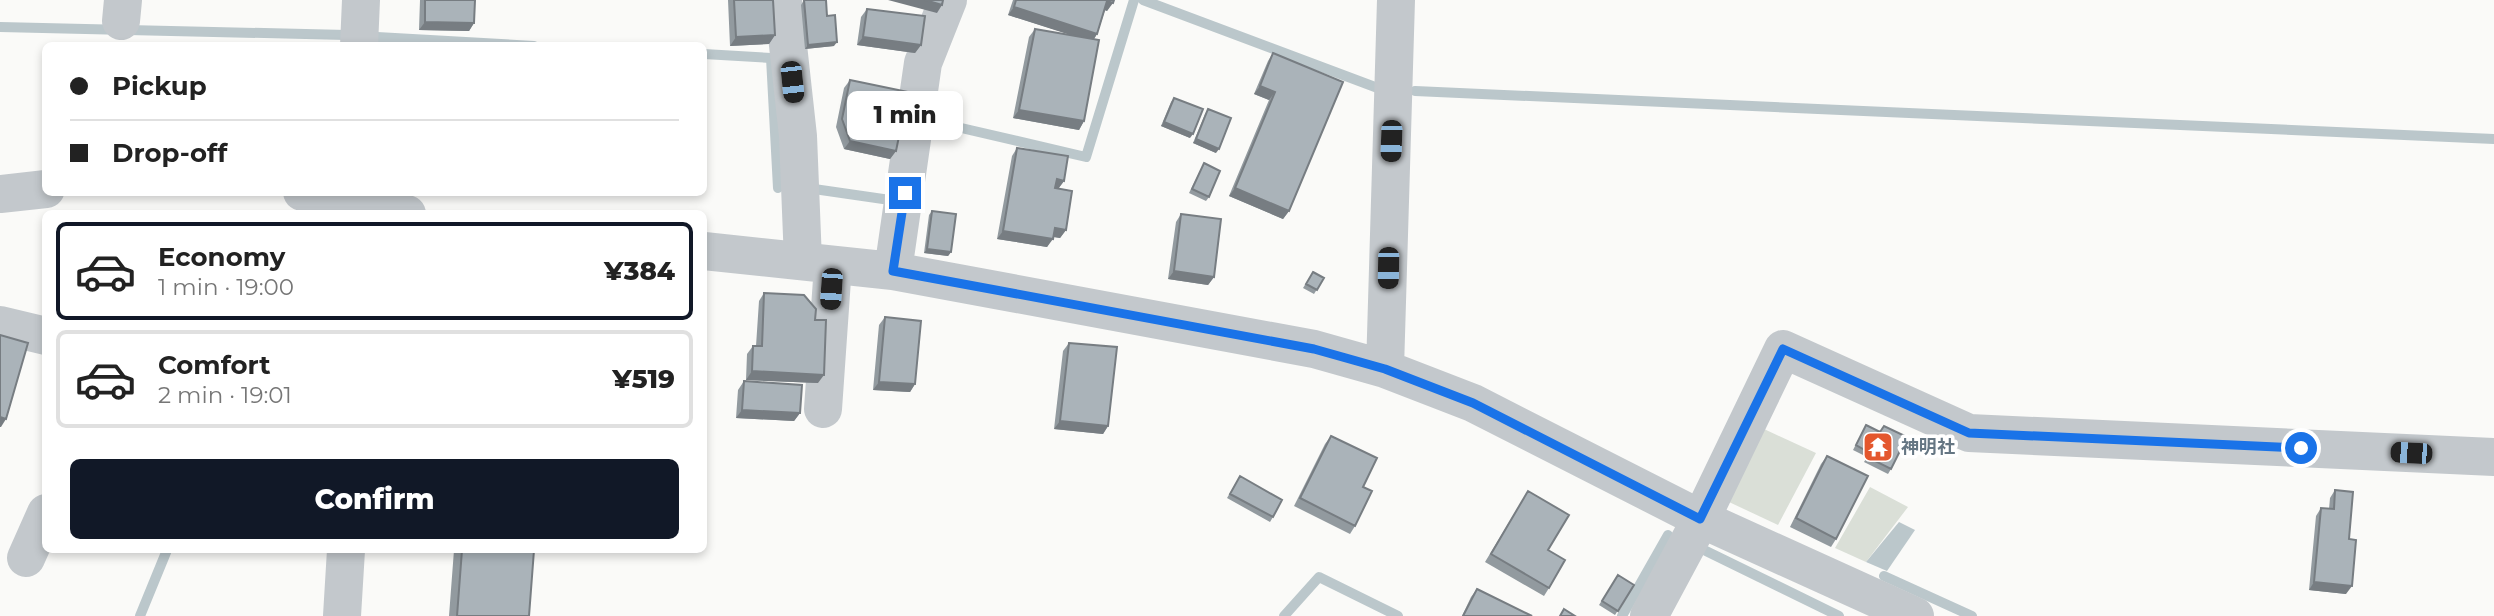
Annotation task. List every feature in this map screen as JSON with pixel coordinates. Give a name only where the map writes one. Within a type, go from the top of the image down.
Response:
[{"type":"street","points":[[359,42],[361,0]]},
{"type":"street","points":[[783,0],[798,136],[818,263],[823,409]]},
{"type":"street","points":[[893,271],[923,63],[948,0]]},
{"type":"street","points":[[1385,369],[1396,0]]},
{"type":"street","points":[[0,194],[42,189]]},
{"type":"street","points":[[320,196],[386,210]]},
{"type":"street","points":[[707,251],[893,271],[1314,349],[1385,369],[1473,403],[1700,519],[1915,616]]},
{"type":"street","points":[[0,325],[42,335]]},
{"type":"street","points":[[1648,616],[1700,519],[1783,349],[1969,433],[2494,457]]},
{"type":"street","points":[[26,558],[42,522]]},
{"type":"street","points":[[342,616],[346,553]]},
{"type":"shaded area","points":[[1764,429],[1816,453],[1778,525],[1729,502]]},
{"type":"shaded area","points":[[1870,487],[1908,507],[1866,562],[1835,548]]},
{"type":"shaded area","points":[[1899,522],[1915,530],[1887,571],[1866,562]]},
{"type":"building","points":[[425,0],[475,0],[474,23],[425,22]]},
{"type":"building","points":[[734,0],[773,0],[775,35],[736,37]]},
{"type":"building","points":[[804,0],[826,0],[827,16],[835,15],[837,42],[808,45]]},
{"type":"building","points":[[925,0],[943,0],[942,5]]},
{"type":"building","points":[[1016,0],[1114,0],[1113,3],[1107,1],[1097,34],[1014,7]]},
{"type":"building","points":[[867,9],[925,16],[921,45],[863,37]]},
{"type":"building","points":[[1035,29],[1099,40],[1084,121],[1019,110]]},
{"type":"building","points":[[1273,53],[1343,82],[1289,211],[1235,188],[1275,92],[1260,86]]},
{"type":"building","points":[[850,80],[908,92],[896,151],[850,141],[842,119]]},
{"type":"building","points":[[1174,98],[1203,109],[1193,134],[1164,122]]},
{"type":"building","points":[[1208,109],[1231,118],[1219,149],[1196,139]]},
{"type":"building","points":[[1017,148],[1068,156],[1064,181],[1057,179],[1055,188],[1072,191],[1066,230],[1055,228],[1053,239],[1003,231]]},
{"type":"building","points":[[1204,163],[1220,171],[1209,197],[1192,189]]},
{"type":"building","points":[[932,211],[956,214],[951,252],[927,249]]},
{"type":"building","points":[[1181,214],[1221,219],[1214,277],[1174,271]]},
{"type":"building","points":[[1313,272],[1324,278],[1317,290],[1306,284]]},
{"type":"building","points":[[764,293],[804,295],[816,309],[815,320],[826,320],[824,375],[752,371],[753,346],[762,346]]},
{"type":"building","points":[[885,317],[921,321],[915,384],[879,382]]},
{"type":"building","points":[[0,335],[28,343],[6,419],[0,417]]},
{"type":"building","points":[[1069,343],[1117,347],[1108,426],[1060,421]]},
{"type":"building","points":[[744,381],[802,385],[800,413],[742,410]]},
{"type":"building","points":[[1866,425],[1880,432],[1884,426],[1907,437],[1891,469],[1867,457],[1870,453],[1856,445]]},
{"type":"building","points":[[1331,436],[1377,458],[1363,487],[1372,491],[1355,526],[1300,498]]},
{"type":"building","points":[[1827,456],[1868,476],[1836,539],[1796,518]]},
{"type":"building","points":[[1240,476],[1282,500],[1273,517],[1230,494]]},
{"type":"building","points":[[2335,490],[2353,492],[2349,539],[2356,540],[2352,586],[2314,582],[2321,508],[2334,509]]},
{"type":"building","points":[[1528,491],[1569,515],[1548,550],[1565,560],[1549,588],[1491,554]]},
{"type":"building","points":[[462,553],[534,553],[529,616],[457,616]]},
{"type":"building","points":[[1618,575],[1634,585],[1618,611],[1602,601]]},
{"type":"building","points":[[1477,589],[1532,616],[1463,616]]},
{"type":"building","points":[[1564,609],[1575,616],[1560,616]]},
{"type":"waterway","points":[[929,131],[931,121],[1086,157],[1134,0]]},
{"type":"waterway","points":[[1143,0],[1383,90]]},
{"type":"waterway","points":[[0,27],[347,35]]},
{"type":"waterway","points":[[377,37],[464,42]]},
{"type":"waterway","points":[[707,54],[771,58],[778,188]]},
{"type":"waterway","points":[[1415,91],[2494,139]]},
{"type":"waterway","points":[[814,189],[890,200]]},
{"type":"waterway","points":[[1622,616],[1668,535]]},
{"type":"waterway","points":[[1706,551],[1839,616]]},
{"type":"waterway","points":[[140,616],[166,553]]},
{"type":"waterway","points":[[1884,576],[1972,616]]},
{"type":"waterway","points":[[1284,616],[1319,577],[1398,616]]},
{"type":"place","name":"神明社","points":[[1878,447]]},
{"type":"route","points":[[905,193],[893,271],[1314,349],[1385,369],[1473,403],[1700,519],[1783,349],[1969,433],[2301,448]]}]
